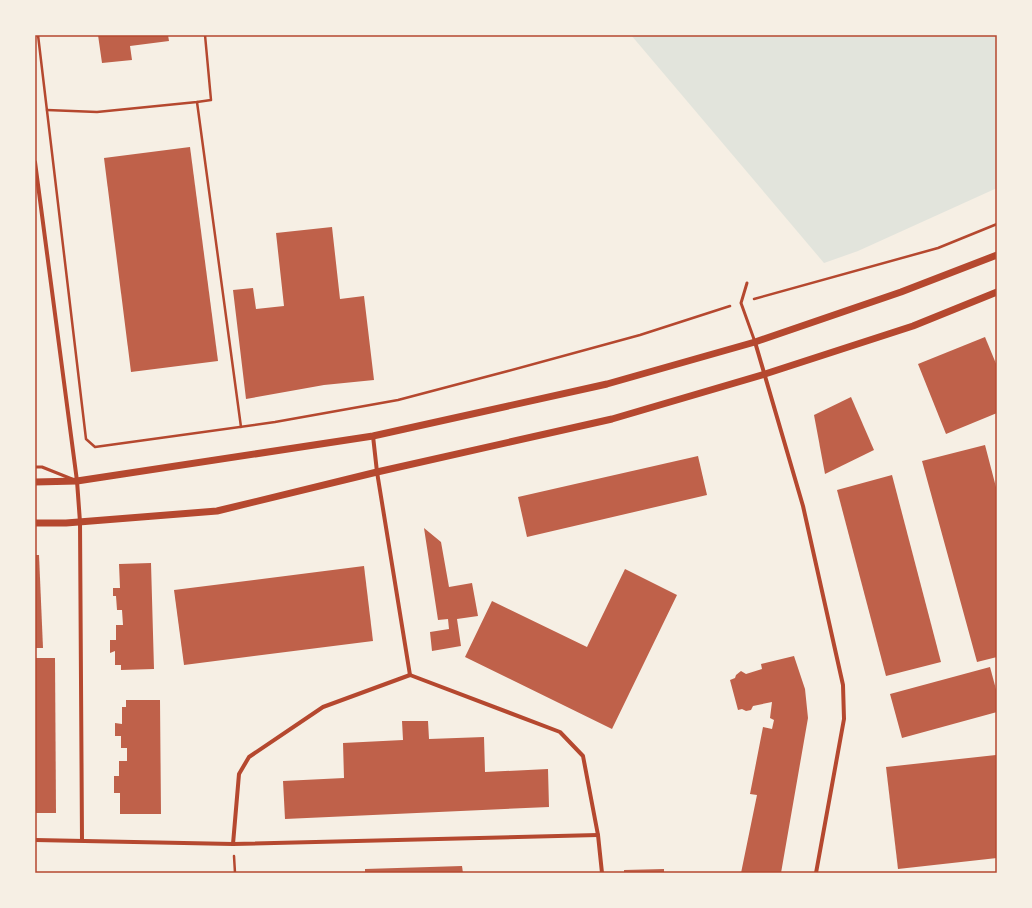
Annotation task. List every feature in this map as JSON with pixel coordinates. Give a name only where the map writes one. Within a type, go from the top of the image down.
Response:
[{"type":"street","points":[[35,162],[77,481],[80,522],[82,840]]},
{"type":"street","points":[[35,482],[77,481],[373,436],[606,384],[755,342],[901,292],[997,256]]},
{"type":"street","points":[[35,523],[80,522],[217,510],[377,472],[612,420],[765,374],[913,326],[997,292]]},
{"type":"street","points":[[755,342],[803,506],[843,685],[844,719],[816,873]]},
{"type":"street","points":[[373,436],[377,472],[410,675]]},
{"type":"street","points":[[233,844],[239,774],[249,758],[322,708],[410,675],[560,732],[583,756],[598,835],[602,873]]},
{"type":"street","points":[[35,840],[233,844],[598,835]]},
{"type":"lane","points":[[747,283],[741,303],[755,342]]},
{"type":"lane","points":[[35,467],[42,467],[77,481]]},
{"type":"path","points":[[38,35],[86,438],[95,446],[241,427],[398,400],[508,372],[640,335],[741,303],[938,248],[997,224]]},
{"type":"path","points":[[46,110],[97,112],[211,100],[205,35]]},
{"type":"path","points":[[197,102],[241,427]]},
{"type":"path","points":[[233,844],[235,873]]},
{"type":"shaded area","points":[[631,35],[997,35],[997,188],[858,251],[824,263]]},
{"type":"building","points":[[98,35],[168,35],[169,41],[130,46],[132,60],[102,63]]},
{"type":"building","points":[[190,147],[218,361],[131,372],[104,158]]},
{"type":"building","points":[[332,227],[340,299],[364,296],[374,380],[324,385],[246,399],[233,290],[253,288],[256,309],[284,306],[276,233]]},
{"type":"building","points":[[985,337],[997,366],[997,413],[946,434],[918,364]]},
{"type":"building","points":[[851,397],[874,450],[825,474],[814,415]]},
{"type":"building","points":[[985,445],[997,491],[997,657],[977,662],[922,461]]},
{"type":"building","points":[[698,456],[707,495],[527,537],[518,497]]},
{"type":"building","points":[[892,475],[941,662],[886,676],[837,490]]},
{"type":"building","points":[[424,528],[441,542],[449,587],[472,583],[478,616],[457,619],[461,646],[432,651],[430,632],[449,629],[448,619],[438,620]]},
{"type":"building","points":[[35,555],[39,555],[43,648],[35,648]]},
{"type":"building","points":[[151,563],[154,669],[121,670],[121,665],[115,665],[115,651],[110,653],[110,640],[116,640],[116,625],[123,625],[122,610],[117,610],[116,596],[113,596],[113,588],[120,588],[119,564]]},
{"type":"building","points":[[364,566],[373,641],[184,665],[174,590]]},
{"type":"building","points":[[625,569],[677,595],[612,729],[465,657],[492,601],[587,647]]},
{"type":"building","points":[[794,656],[805,689],[808,718],[781,873],[741,873],[757,795],[750,794],[763,727],[772,729],[774,720],[770,718],[772,702],[753,706],[751,710],[738,710],[730,680],[735,678],[741,671],[746,674],[762,669],[761,664]]},
{"type":"building","points":[[35,658],[55,658],[56,813],[35,813]]},
{"type":"building","points":[[990,667],[997,693],[997,712],[902,738],[890,694]]},
{"type":"building","points":[[126,700],[160,700],[161,814],[120,814],[120,793],[114,793],[114,776],[119,776],[119,761],[127,761],[127,748],[121,748],[121,736],[115,736],[115,723],[122,724],[122,707],[126,707]]},
{"type":"building","points":[[402,721],[428,721],[429,739],[484,737],[485,772],[548,769],[549,807],[285,819],[283,781],[344,778],[343,743],[403,740]]},
{"type":"building","points":[[996,755],[997,858],[898,869],[886,767]]},
{"type":"building","points":[[462,866],[463,873],[365,873],[365,869]]},
{"type":"building","points":[[664,869],[664,873],[624,873],[624,870]]}]
